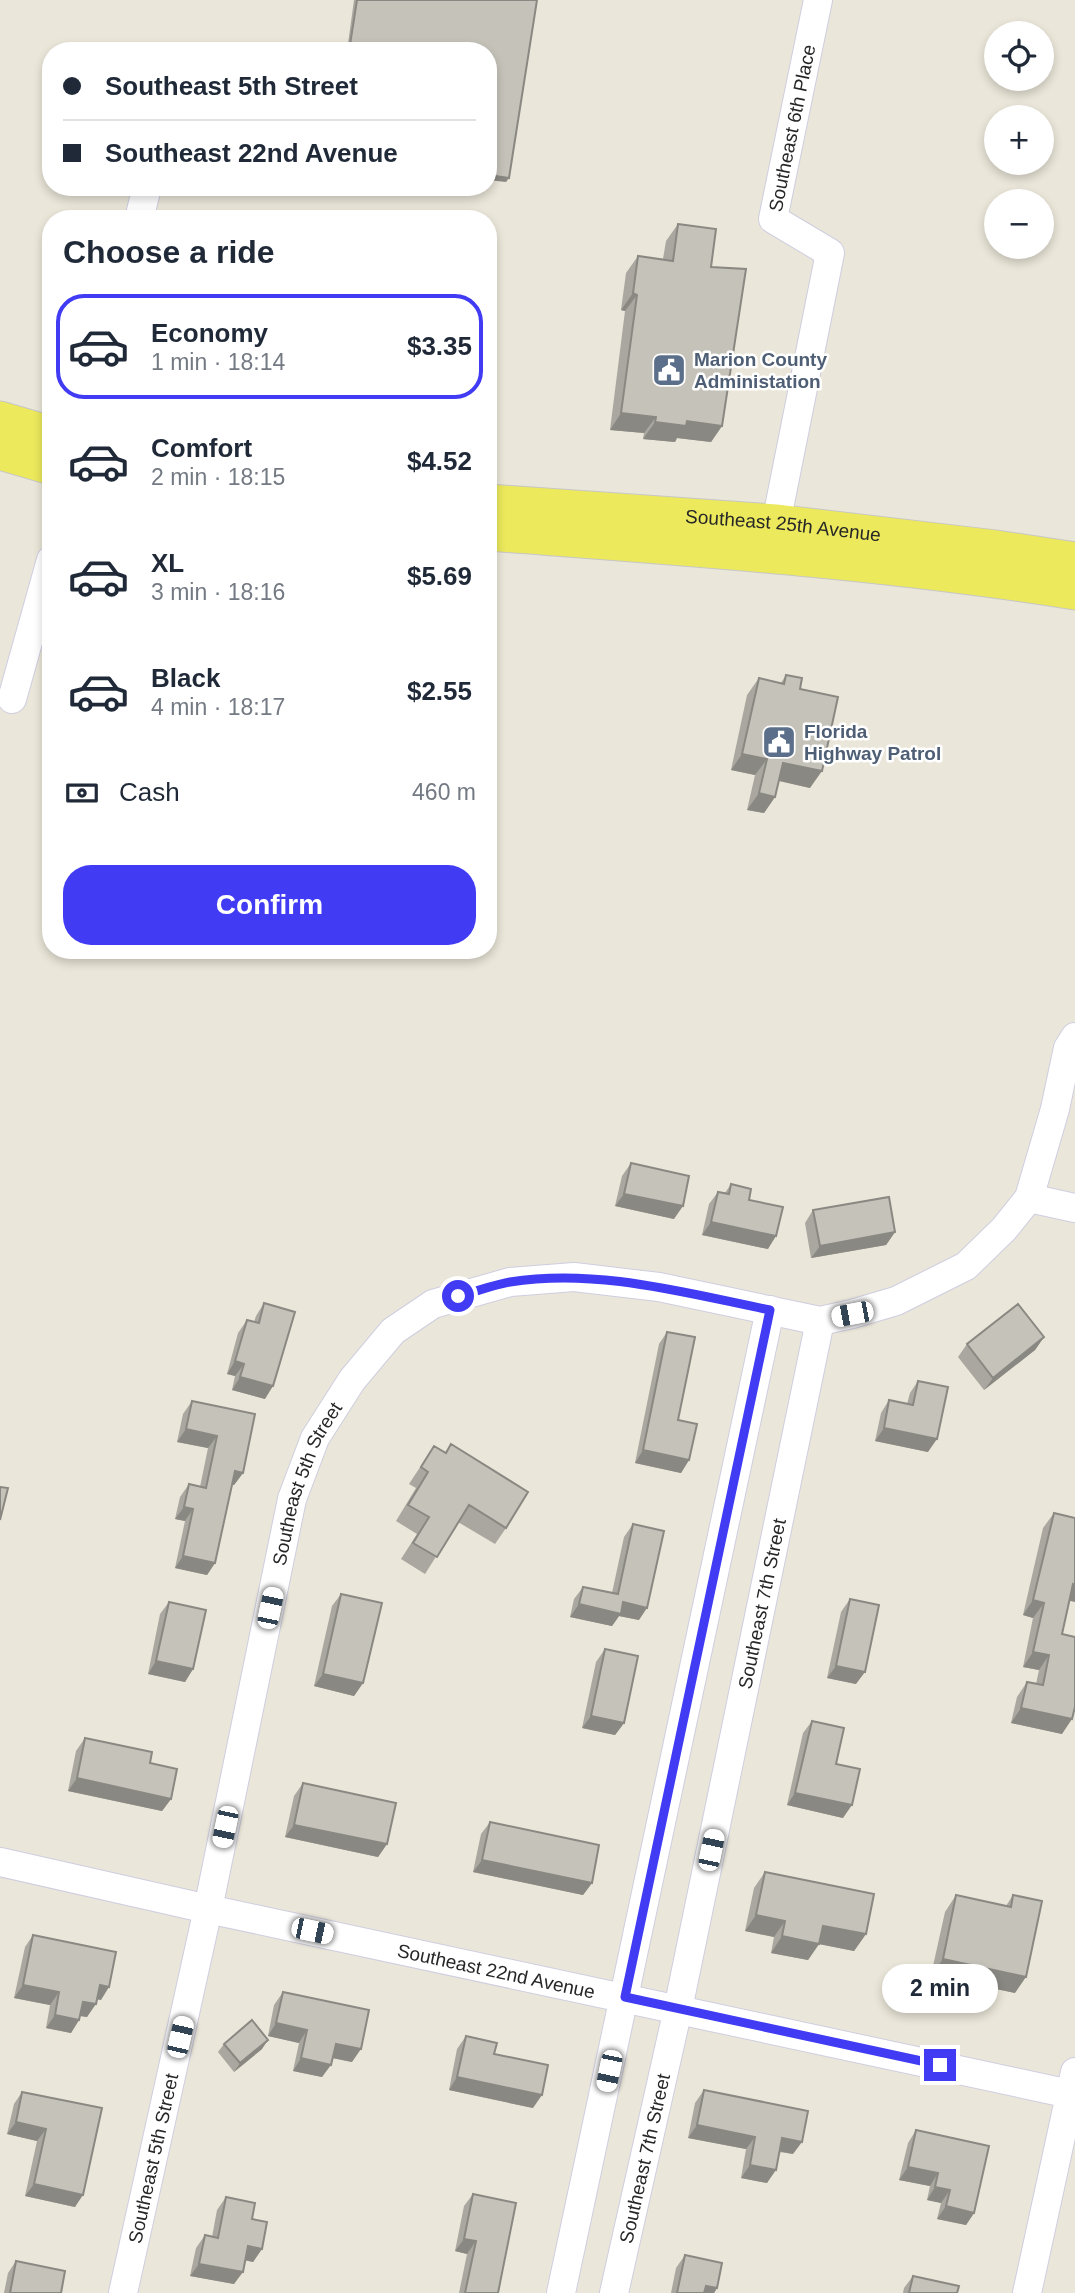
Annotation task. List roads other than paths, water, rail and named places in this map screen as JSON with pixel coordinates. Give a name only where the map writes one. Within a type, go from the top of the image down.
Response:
[{"type":"main road","points":[[0,419],[42,431]]},
{"type":"main road","points":[[0,452],[42,464]]},
{"type":"main road","name":"Southeast 25th Avenue","points":[[497,503],[773,538],[1075,592]]},
{"type":"main road","name":"Southeast 25th Avenue","points":[[497,533],[773,538],[996,548],[1075,560]]},
{"type":"street","name":"Southeast 6th Place","points":[[773,538],[830,253],[773,219],[818,0]]},
{"type":"street","points":[[12,699],[42,592]]},
{"type":"street","points":[[821,1321],[896,1301],[966,1266],[1004,1229],[1029,1198],[1055,1109],[1068,1048],[1075,1037]]},
{"type":"street","points":[[1029,1198],[1075,1208]]},
{"type":"street","name":"Southeast 5th Street","points":[[123,2293],[208,1909],[292,1499],[316,1438],[352,1380],[393,1331],[433,1304],[510,1282],[575,1277],[659,1287],[821,1321]]},
{"type":"street","points":[[561,2293],[770,1310]]},
{"type":"street","name":"Southeast 7th Street","points":[[614,2293],[678,2008],[821,1321]]},
{"type":"street","name":"Southeast 22nd Avenue","points":[[0,1862],[625,1997],[1073,2087]]},
{"type":"street","points":[[1027,2293],[1073,2087]]},
{"type":"place","name":"Marion County Administation","points":[[669,370]]},
{"type":"place","name":"Florida Highway Patrol","points":[[779,742]]}]
